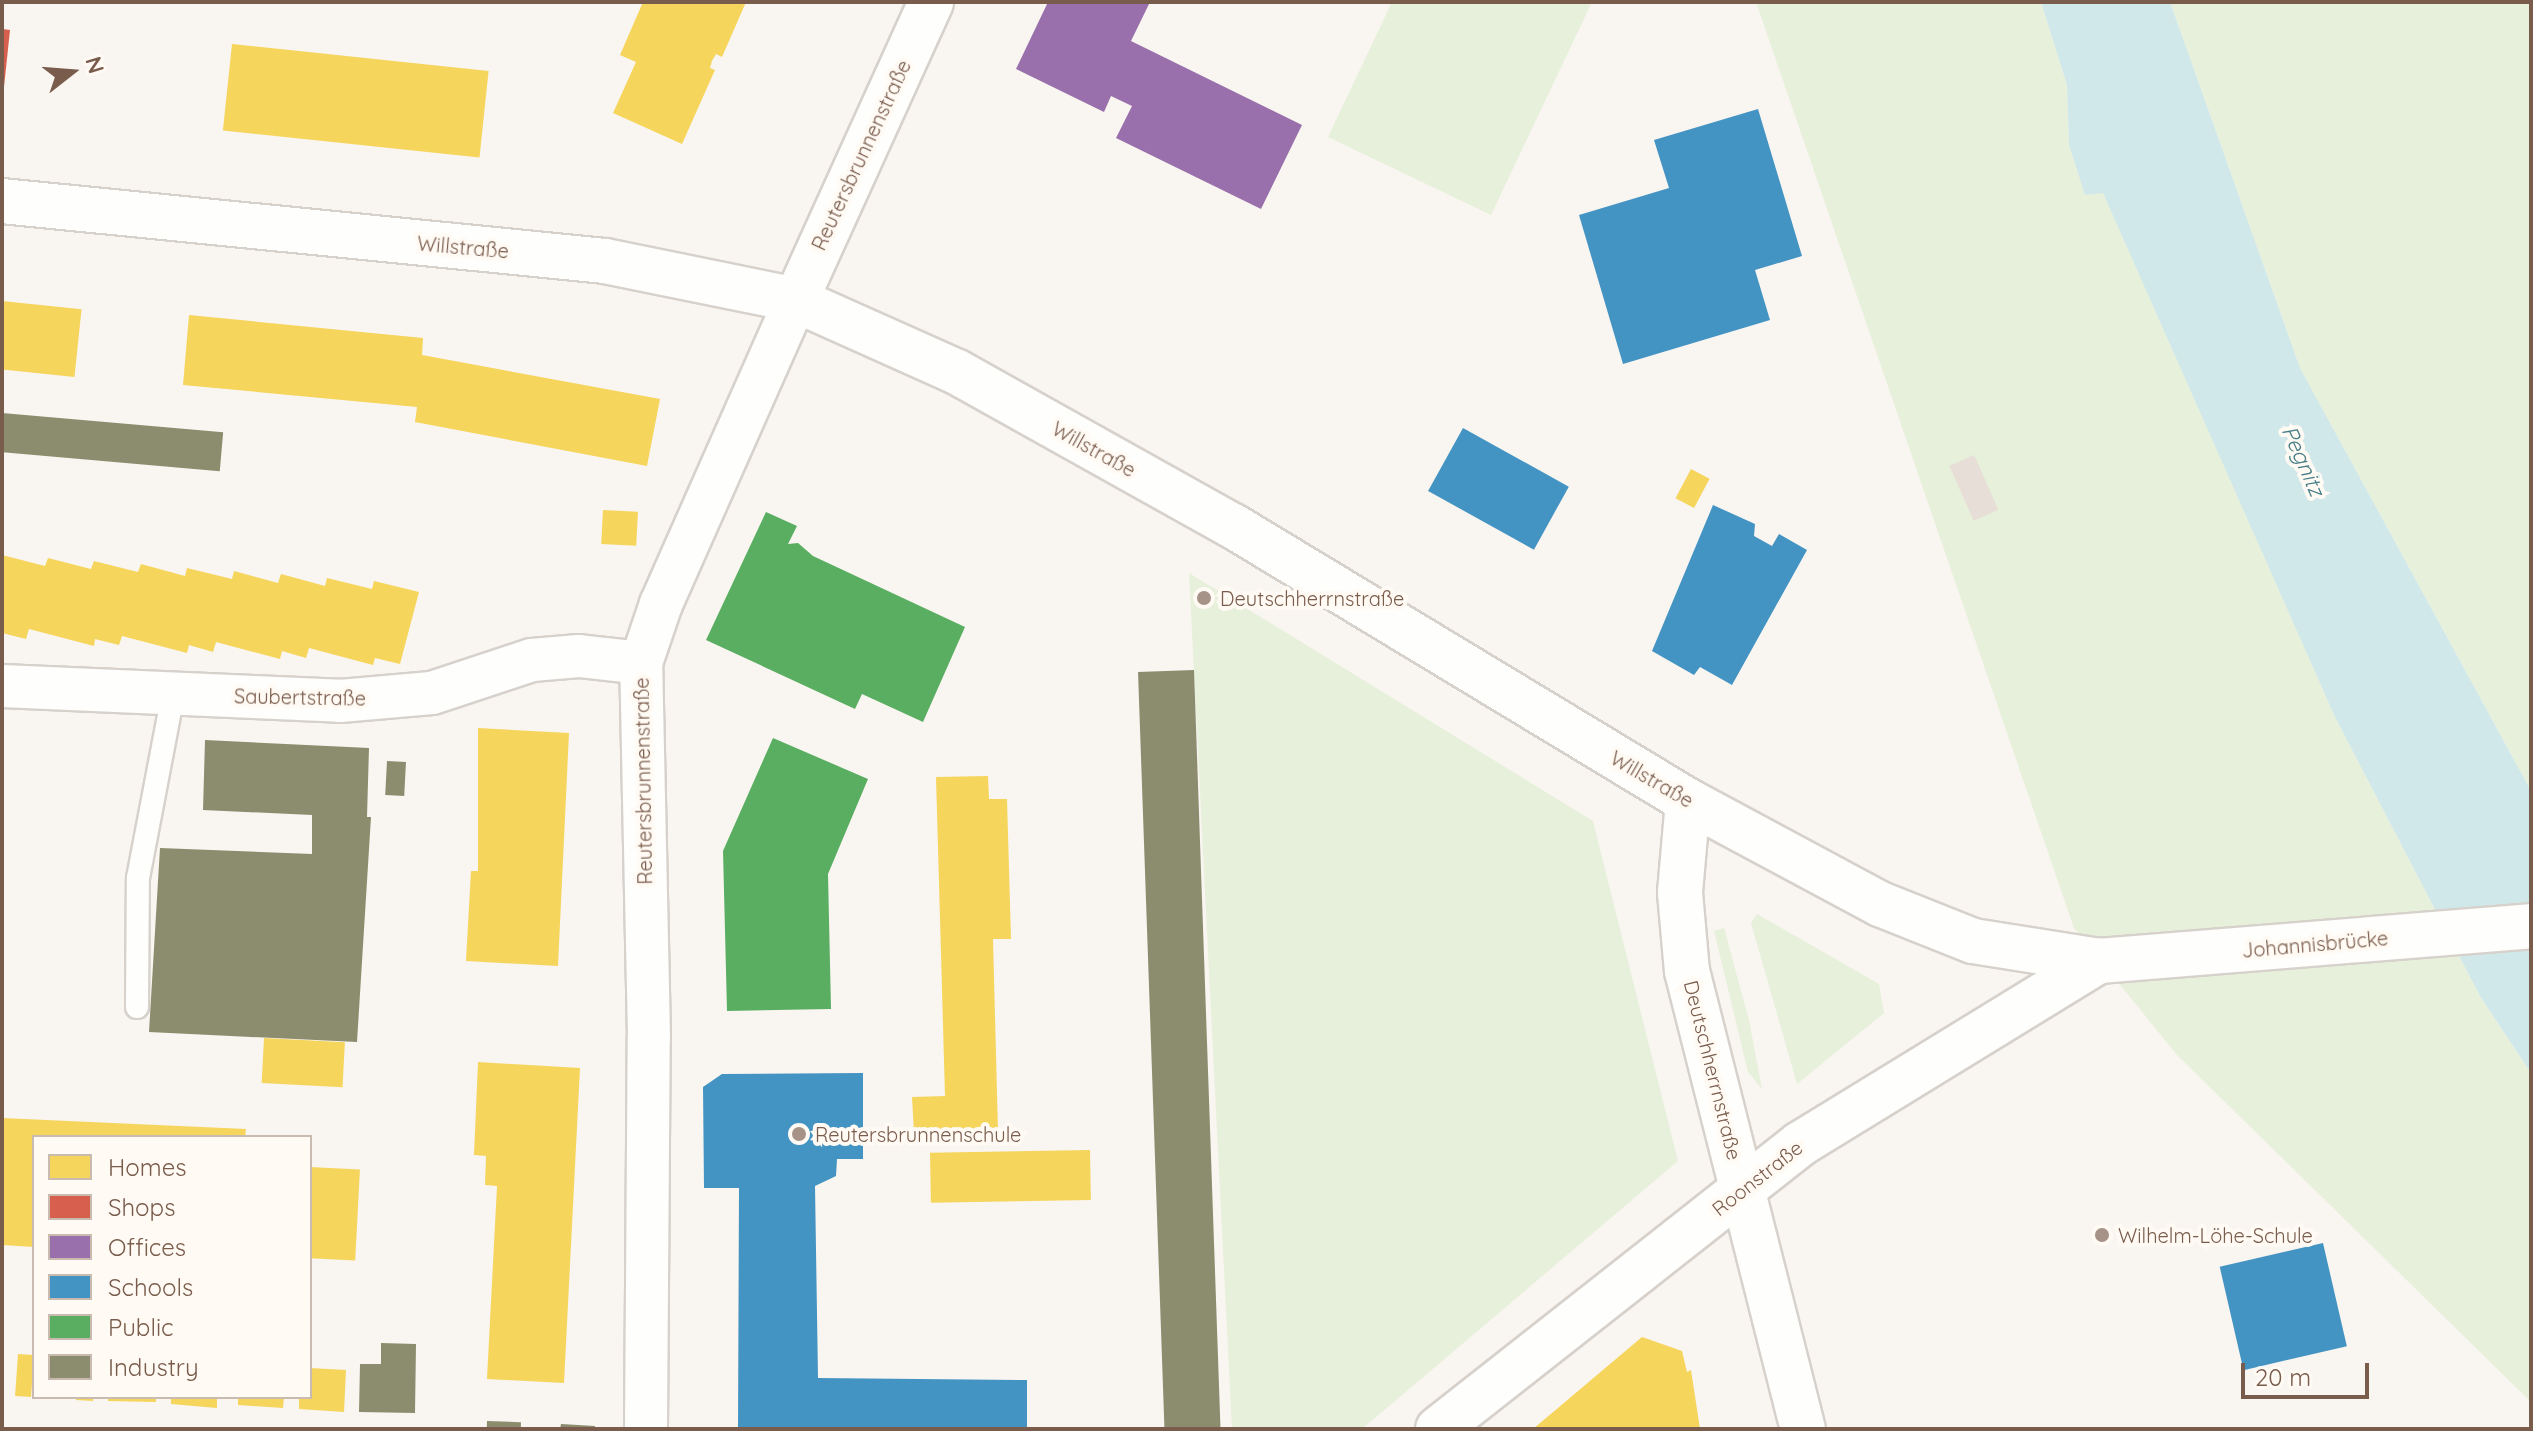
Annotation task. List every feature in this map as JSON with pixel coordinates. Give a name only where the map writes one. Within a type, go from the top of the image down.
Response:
[{"type":"street","name":"Reutersbrunnenstraße","points":[[646,1429],[649,1037],[641,663],[661,604],[931,2]]},
{"type":"street","name":"Willstraße","points":[[2,201],[605,261],[796,300],[918,351],[1233,526],[1688,801],[1880,904],[1940,929],[2003,947],[2099,961]]},
{"type":"street","name":"Saubertstraße","points":[[2,686],[340,701],[432,693],[532,660],[579,656],[641,663]]},
{"type":"street","name":"Deutschherrnstraße","points":[[1688,801],[1681,927],[1803,1429]]},
{"type":"street","name":"Johannisbrücke","points":[[2099,961],[2531,926]]},
{"type":"street","name":"Roonstraße","points":[[1438,1429],[1743,1187],[1847,1111],[2027,1009],[2099,961]]},
{"type":"lane","points":[[137,1007],[138,878],[173,694]]},
{"type":"green space","points":[[1392,2],[1592,2],[1491,215],[1328,137]]},
{"type":"green space","points":[[1756,2],[2041,2],[2067,85],[2069,145],[2085,194],[2103,192],[2335,717],[2480,996],[2531,1073],[2531,1402],[2177,1055],[2074,928]]},
{"type":"green space","points":[[2170,2],[2531,2],[2531,791],[2300,368]]},
{"type":"green space","points":[[1189,573],[1593,821],[1678,1161],[1362,1429],[1232,1429]]},
{"type":"green space","points":[[1757,914],[1879,984],[1884,1013],[1797,1084],[1751,923]]},
{"type":"green space","points":[[1724,928],[1749,1020],[1762,1089],[1748,1072],[1714,931]]},
{"type":"water","name":"Pegnitz","points":[[2041,2],[2170,2],[2300,368],[2531,791],[2531,1073],[2480,996],[2335,717],[2103,193],[2085,195],[2069,145],[2067,85]]},
{"type":"building: Homes","points":[[643,2],[746,2],[722,57],[716,54],[712,61],[710,68],[715,70],[682,144],[613,113],[636,62],[620,55]]},
{"type":"building: Homes","points":[[232,44],[489,71],[479,157],[223,131]]},
{"type":"building: Homes","points":[[2,301],[82,309],[74,377],[2,369]]},
{"type":"building: Homes","points":[[189,315],[423,338],[422,355],[660,399],[647,466],[415,422],[417,407],[183,385]]},
{"type":"building: Homes","points":[[1691,469],[1710,479],[1694,508],[1676,498]]},
{"type":"building: Homes","points":[[603,510],[638,512],[636,546],[601,544]]},
{"type":"building: Homes","points":[[2,555],[45,566],[48,558],[91,569],[94,561],[138,572],[141,564],[185,576],[187,568],[232,579],[234,571],[278,583],[281,574],[325,586],[327,578],[372,589],[374,581],[419,592],[400,664],[375,658],[373,665],[309,648],[306,658],[282,651],[280,659],[216,642],[213,652],[189,645],[187,653],[122,636],[119,645],[95,639],[94,646],[29,629],[26,639],[2,633]]},
{"type":"building: Homes","points":[[478,728],[569,733],[558,966],[466,961],[471,871],[478,871]]},
{"type":"building: Homes","points":[[988,776],[989,799],[1007,799],[1011,939],[993,939],[998,1131],[914,1133],[912,1097],[945,1096],[936,777]]},
{"type":"building: Homes","points":[[264,1038],[345,1042],[343,1087],[262,1083]]},
{"type":"building: Homes","points":[[478,1062],[580,1068],[564,1383],[487,1379],[497,1186],[485,1185],[486,1156],[474,1155]]},
{"type":"building: Homes","points":[[2,1118],[246,1129],[245,1135],[32,1135],[32,1247],[2,1245]]},
{"type":"building: Homes","points":[[1090,1150],[1091,1200],[931,1203],[930,1153]]},
{"type":"building: Homes","points":[[312,1167],[360,1170],[355,1260],[312,1258]]},
{"type":"building: Homes","points":[[1642,1337],[1682,1351],[1687,1372],[1691,1370],[1700,1429],[1533,1429]]},
{"type":"building: Homes","points":[[18,1354],[32,1355],[31,1397],[15,1396]]},
{"type":"building: Homes","points":[[312,1368],[346,1370],[344,1412],[299,1409],[299,1399],[312,1399]]},
{"type":"building: Homes","points":[[108,1399],[156,1399],[156,1402]]},
{"type":"building: Homes","points":[[171,1399],[217,1399],[217,1408],[171,1404]]},
{"type":"building: Homes","points":[[238,1399],[284,1399],[283,1408],[238,1405]]},
{"type":"building: Shops","points":[[2,29],[10,30],[4,87],[2,87]]},
{"type":"building: Offices","points":[[1048,2],[1150,2],[1131,41],[1302,125],[1261,209],[1116,138],[1132,106],[1111,96],[1104,112],[1016,69]]},
{"type":"building: Schools","points":[[1758,109],[1802,256],[1755,270],[1770,320],[1623,364],[1579,215],[1669,188],[1654,140]]},
{"type":"building: Schools","points":[[1463,428],[1569,487],[1534,550],[1428,491]]},
{"type":"building: Schools","points":[[1713,505],[1755,524],[1754,536],[1772,546],[1779,534],[1807,550],[1732,685],[1700,667],[1694,675],[1652,651]]},
{"type":"building: Schools","points":[[863,1073],[863,1159],[837,1159],[836,1176],[815,1186],[818,1378],[1027,1380],[1027,1429],[738,1429],[739,1188],[704,1188],[703,1087],[722,1074]]},
{"type":"building: Schools","points":[[2323,1243],[2347,1346],[2244,1370],[2220,1267]]},
{"type":"building: Public","points":[[766,512],[797,526],[788,544],[798,543],[813,556],[965,627],[923,722],[862,694],[855,709],[706,640]]},
{"type":"building: Public","points":[[773,738],[868,779],[828,874],[831,1009],[727,1011],[723,851]]},
{"type":"building: Industry","points":[[2,413],[223,432],[220,471],[2,452]]},
{"type":"building: Industry","points":[[1194,670],[1221,1429],[1164,1429],[1138,672]]},
{"type":"building: Industry","points":[[205,740],[369,748],[367,817],[371,817],[357,1042],[149,1032],[160,848],[312,854],[312,815],[203,810]]},
{"type":"building: Industry","points":[[387,761],[406,762],[404,796],[385,795]]},
{"type":"building: Industry","points":[[381,1343],[416,1344],[415,1413],[359,1412],[360,1364],[381,1364]]},
{"type":"building: Industry","points":[[487,1421],[521,1422],[521,1429],[487,1429]]},
{"type":"building: Industry","points":[[561,1424],[595,1426],[595,1429],[560,1429]]},
{"type":"building: Other","points":[[1974,455],[1998,510],[1974,521],[1949,466]]},
{"type":"place","name":"Deutschherrnstraße","points":[[1204,598]]},
{"type":"place","name":"Reutersbrunnenschule","points":[[799,1134]]},
{"type":"place","name":"Wilhelm-Löhe-Schule","points":[[2102,1235]]}]
